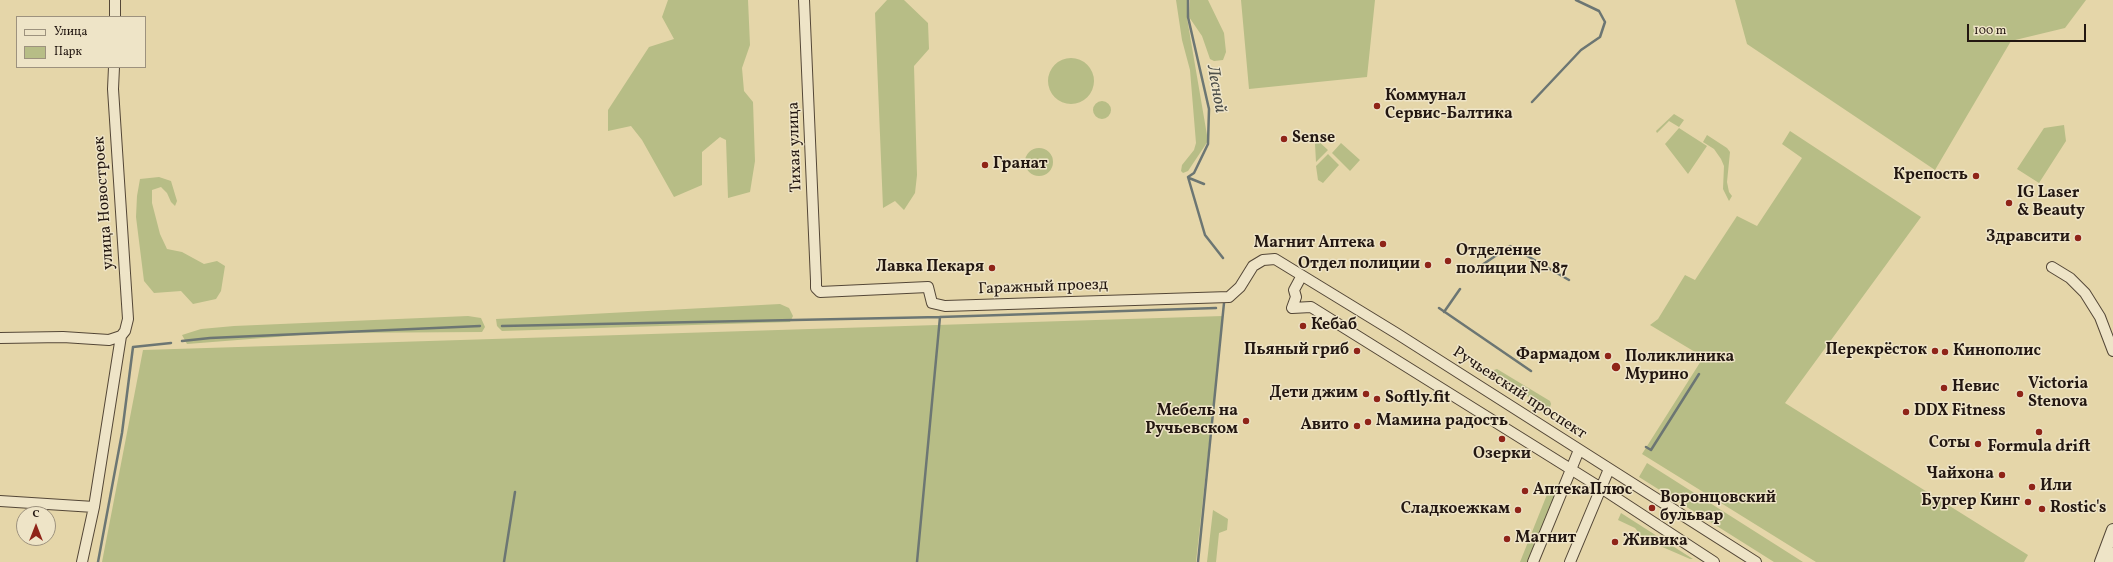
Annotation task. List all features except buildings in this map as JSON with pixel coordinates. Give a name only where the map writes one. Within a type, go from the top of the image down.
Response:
[{"type":"street","points":[[115,0],[115,16]]},
{"type":"street","name":"Тихая улица","points":[[804,0],[816,288],[820,292]]},
{"type":"street","name":"улица Новостроек","points":[[82,562],[94,507],[121,336],[125,331],[128,319],[114,97],[114,68]]},
{"type":"street","name":"Ручьевский проспект","points":[[1263,260],[1275,259],[1301,277],[1396,333],[1756,562]]},
{"type":"street","name":"Гаражный проезд","points":[[820,292],[928,287],[932,303],[945,306],[1229,297],[1240,287],[1253,266],[1263,260]]},
{"type":"street","points":[[2052,267],[2070,278],[2085,293],[2100,317],[2113,351]]},
{"type":"street","points":[[1301,277],[1294,290],[1296,297],[1292,308],[1311,307],[1601,488],[1714,562]]},
{"type":"street","points":[[0,338],[63,337],[109,340],[121,336]]},
{"type":"street","points":[[1533,562],[1578,450]]},
{"type":"street","points":[[1570,562],[1609,469]]},
{"type":"street","points":[[0,501],[94,507]]},
{"type":"street","points":[[2101,562],[2113,530]]},
{"type":"street","points":[[2110,562],[2113,554]]},
{"type":"green space","points":[[668,0],[748,0],[750,45],[742,68],[744,91],[753,102],[755,161],[750,192],[728,198],[726,140],[720,137],[702,152],[702,185],[674,197],[642,140],[631,126],[608,131],[608,110],[649,47],[674,39],[662,17]]},
{"type":"green space","points":[[887,0],[904,0],[928,23],[929,49],[914,66],[917,175],[915,193],[904,210],[895,201],[883,208],[875,13]]},
{"type":"green space","points":[[1176,0],[1187,0],[1187,18],[1208,141],[1188,171],[1183,173],[1181,171],[1182,165],[1194,150],[1196,143],[1190,70],[1182,40]]},
{"type":"green space","points":[[1190,0],[1208,0],[1224,33],[1226,52],[1223,60],[1214,61],[1210,59],[1202,36],[1189,17]]},
{"type":"green space","points":[[1241,0],[1375,0],[1367,77],[1249,89]]},
{"type":"green space","points":[[1735,0],[2086,0],[2065,28],[2011,41],[1935,170],[1747,44]]},
{"type":"green space","points":[[1071,58],[1084,62],[1090,68],[1094,81],[1090,94],[1084,100],[1071,104],[1058,100],[1052,94],[1048,81],[1052,68],[1058,62]]},
{"type":"green space","points":[[1098,101],[1106,101],[1111,106],[1109,117],[1106,119],[1098,119],[1093,114],[1093,106]]},
{"type":"green space","points":[[1674,114],[1684,120],[1679,127],[1669,121],[1657,133],[1656,131]]},
{"type":"green space","points":[[2064,125],[2066,141],[2039,183],[2017,169],[2044,128]]},
{"type":"green space","points":[[1679,128],[1707,146],[1688,174],[1665,144]]},
{"type":"green space","points":[[1790,131],[1921,217],[1785,403],[2028,555],[2024,562],[1816,562],[1642,454],[1701,361],[1695,352],[1650,325],[1658,319],[1685,275],[1695,280],[1737,216],[1757,226],[1802,158],[1782,144]]},
{"type":"green space","points":[[1707,135],[1727,148],[1730,152],[1727,182],[1729,192],[1732,196],[1729,201],[1723,189],[1724,166],[1714,149],[1703,142]]},
{"type":"green space","points":[[1318,141],[1328,150],[1316,162],[1315,144]]},
{"type":"green space","points":[[1341,143],[1360,160],[1350,171],[1332,153]]},
{"type":"green space","points":[[1039,148],[1049,152],[1053,162],[1049,172],[1039,176],[1029,172],[1025,162],[1029,152]]},
{"type":"green space","points":[[1328,154],[1339,165],[1323,183],[1318,180],[1316,166]]},
{"type":"green space","points":[[159,177],[171,181],[177,201],[175,206],[171,202],[167,193],[161,187],[152,190],[152,203],[160,234],[167,249],[182,252],[204,264],[217,261],[225,266],[221,291],[216,299],[193,304],[181,291],[154,293],[144,281],[136,217],[137,196],[140,179]]},
{"type":"green space","points":[[780,304],[789,308],[793,316],[790,322],[502,331],[497,326],[496,319]]},
{"type":"green space","points":[[468,316],[481,318],[485,327],[482,332],[326,333],[187,344],[182,335],[201,329],[234,326]]},
{"type":"green space","points":[[1223,316],[1196,562],[102,562],[143,350]]},
{"type":"green space","points":[[1497,369],[1550,401],[1550,407],[1546,408],[1495,376],[1494,370]]},
{"type":"green space","points":[[1647,463],[1803,562],[1774,562],[1639,477]]},
{"type":"green space","points":[[1552,488],[1559,488],[1530,562],[1520,562],[1548,492]]},
{"type":"green space","points":[[1213,510],[1228,519],[1227,530],[1219,533],[1216,562],[1207,562]]},
{"type":"green space","points":[[1621,513],[1693,559],[1644,539],[1635,528],[1618,520]]},
{"type":"waterway","name":"Лесной","points":[[1188,0],[1188,17],[1209,109],[1208,144],[1194,173],[1188,177],[1205,235],[1223,258]]},
{"type":"waterway","points":[[1532,102],[1581,50],[1600,37],[1605,22],[1599,11],[1576,0]]},
{"type":"waterway","name":"Лесной","points":[[1189,178],[1204,184]]},
{"type":"waterway","points":[[1482,265],[1510,246],[1569,280]]},
{"type":"waterway","points":[[1444,312],[1460,289]]},
{"type":"waterway","points":[[1198,562],[1224,303]]},
{"type":"waterway","points":[[502,326],[940,317],[1216,308]]},
{"type":"waterway","points":[[1439,308],[1531,371]]},
{"type":"waterway","points":[[917,562],[940,317]]},
{"type":"waterway","points":[[182,341],[210,338],[480,326]]},
{"type":"waterway","points":[[98,562],[122,433],[133,347],[171,343]]},
{"type":"waterway","points":[[1646,447],[1651,450],[1699,374]]},
{"type":"waterway","points":[[504,562],[515,492]]},
{"type":"place","name":"Коммунал Сервис-Балтика","points":[[1377,106]]},
{"type":"place","name":"Sense","points":[[1284,139]]},
{"type":"place","name":"Гранат","points":[[985,165]]},
{"type":"place","name":"Крепость","points":[[1976,176]]},
{"type":"place","name":"IG Laser & Beauty","points":[[2009,203]]},
{"type":"place","name":"Здравсити","points":[[2078,238]]},
{"type":"place","name":"Магнит Аптека","points":[[1383,244]]},
{"type":"place","name":"Отделение полиции № 87","points":[[1448,261]]},
{"type":"place","name":"Отдел полиции","points":[[1428,265]]},
{"type":"place","name":"Лавка Пекаря","points":[[992,268]]},
{"type":"place","name":"Кебаб","points":[[1303,326]]},
{"type":"place","name":"Пьяный гриб","points":[[1357,351]]},
{"type":"place","name":"Перекрёсток","points":[[1935,351]]},
{"type":"place","name":"Кинополис","points":[[1945,352]]},
{"type":"place","name":"Фармадом","points":[[1608,356]]},
{"type":"place","name":"Поликлиника Мурино","points":[[1616,367]]},
{"type":"place","name":"Невис","points":[[1944,388]]},
{"type":"place","name":"Дети джим","points":[[1366,394]]},
{"type":"place","name":"Victoria Stenova","points":[[2020,394]]},
{"type":"place","name":"Softly.fit","points":[[1377,399]]},
{"type":"place","name":"DDX Fitness","points":[[1906,412]]},
{"type":"place","name":"Мебель на Ручьевском","points":[[1246,421]]},
{"type":"place","name":"Мамина радость","points":[[1368,422]]},
{"type":"place","name":"Авито","points":[[1357,426]]},
{"type":"place","name":"Formula drift","points":[[2039,432]]},
{"type":"place","name":"Озерки","points":[[1502,439]]},
{"type":"place","name":"Соты","points":[[1978,444]]},
{"type":"place","name":"Чайхона","points":[[2002,475]]},
{"type":"place","name":"Или","points":[[2032,487]]},
{"type":"place","name":"АптекаПлюс","points":[[1525,491]]},
{"type":"place","name":"Бургер Кинг","points":[[2028,502]]},
{"type":"place","name":"Воронцовский бульвар","points":[[1652,508]]},
{"type":"place","name":"Rostic's","points":[[2042,509]]},
{"type":"place","name":"Сладкоежкам","points":[[1518,510]]},
{"type":"place","name":"Магнит","points":[[1507,539]]},
{"type":"place","name":"Живика","points":[[1615,542]]}]
